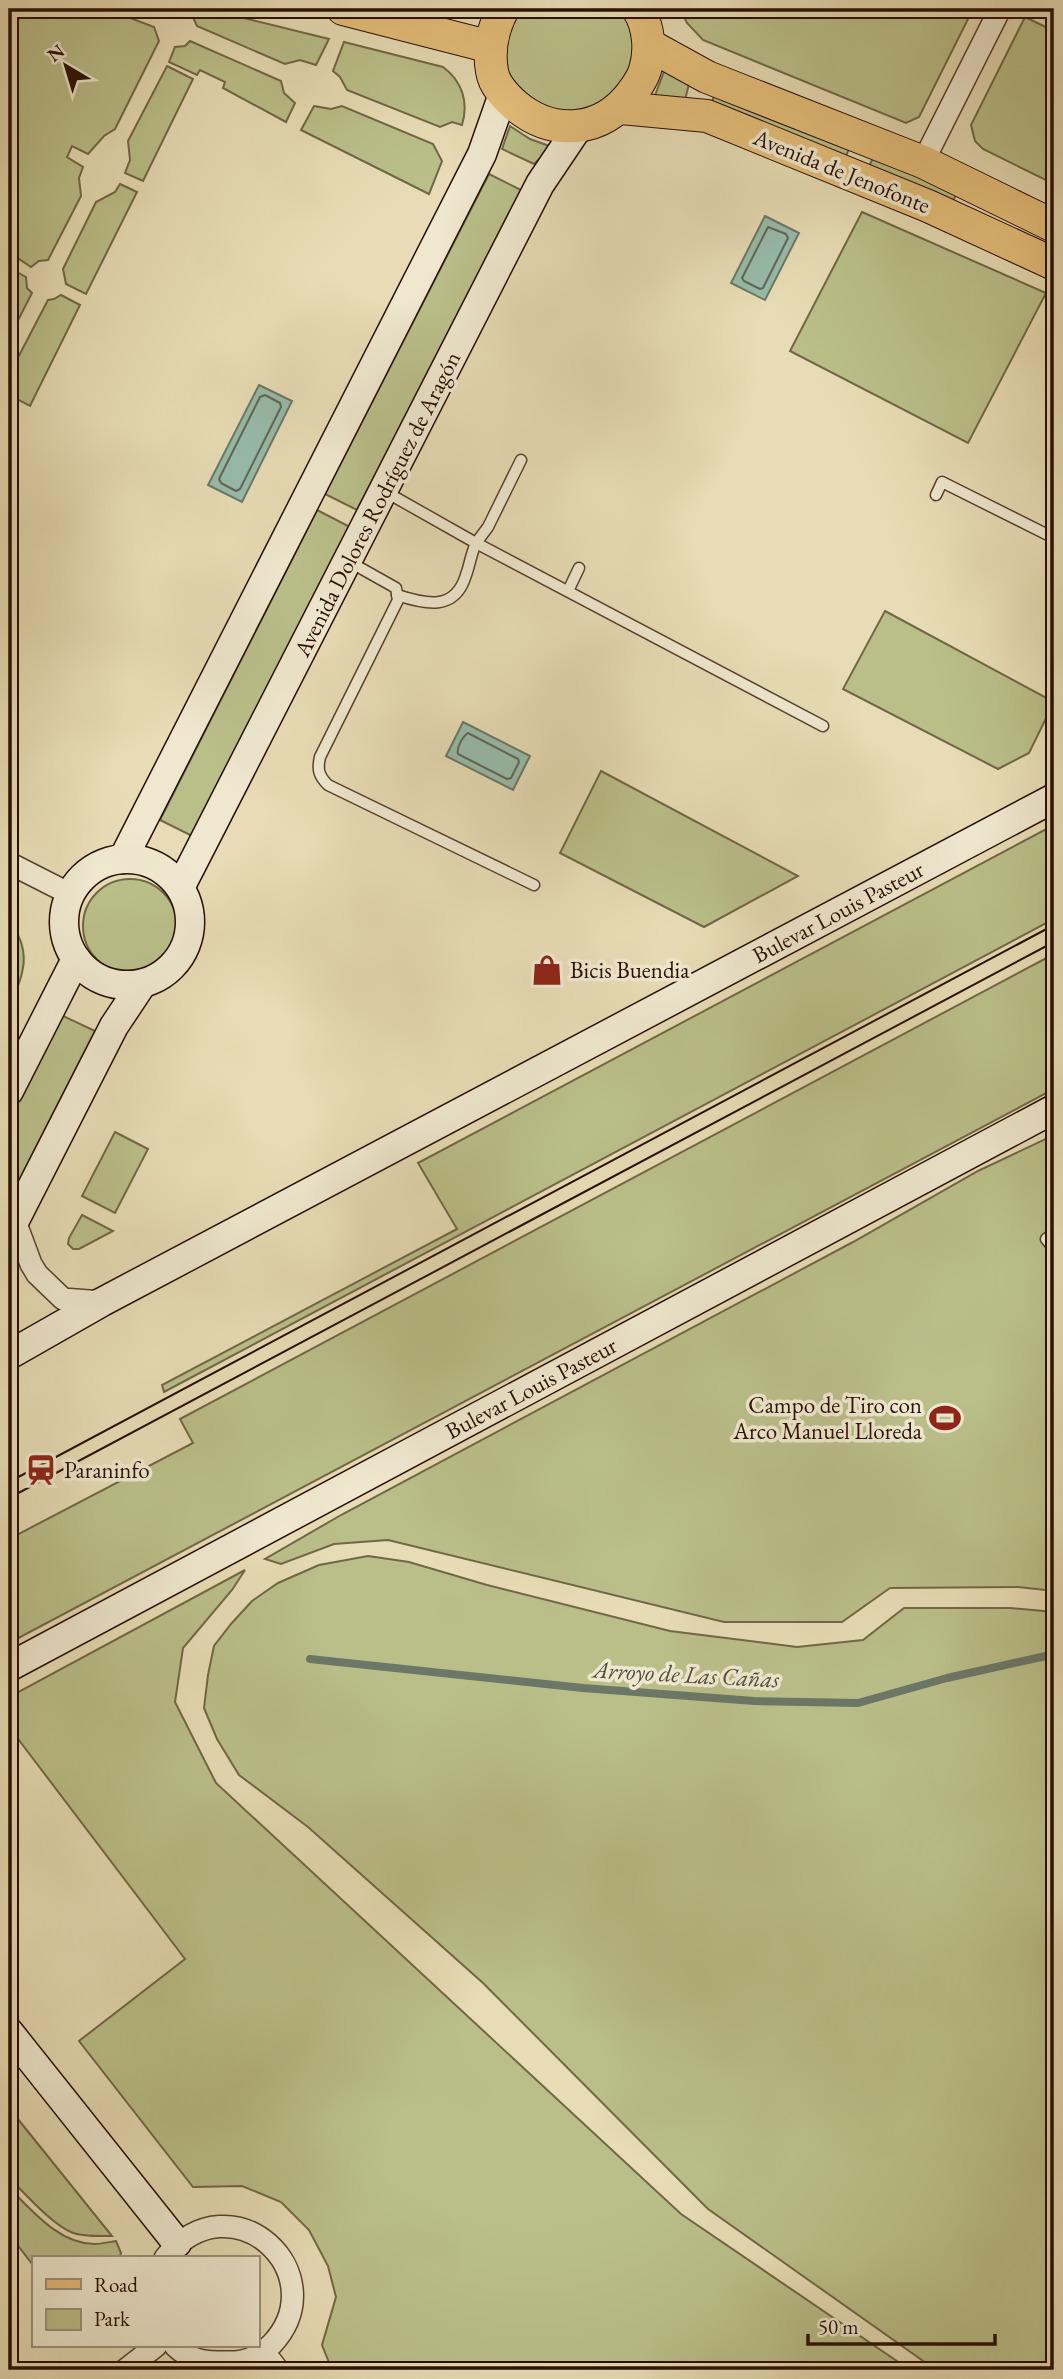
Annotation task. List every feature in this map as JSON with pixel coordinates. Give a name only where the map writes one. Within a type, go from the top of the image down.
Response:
[{"type":"main road","points":[[343,9],[491,47]]},
{"type":"main road","points":[[503,9],[495,24],[491,47],[492,73],[503,94],[525,113],[552,125],[579,127],[610,116],[621,108],[642,79],[649,45],[638,9]]},
{"type":"main road","name":"Avenida de Jenofonte","points":[[649,45],[707,77],[923,162],[1054,226]]},
{"type":"main road","points":[[123,859],[482,153],[503,94]]},
{"type":"main road","name":"Avenida de Jenofonte","points":[[621,108],[707,116],[928,206],[1054,264]]},
{"type":"main road","name":"Avenida Dolores Rodríguez de Aragón","points":[[181,886],[540,184],[579,127]]},
{"type":"main road","name":"Bulevar Louis Pasteur","points":[[9,1355],[102,1302],[1054,798]]},
{"type":"main road","points":[[134,859],[159,867],[181,886],[189,906],[190,928],[182,953],[166,972],[142,984],[118,985],[92,975],[76,959],[65,937],[64,913],[70,894],[88,872],[102,864],[134,859]]},
{"type":"main road","points":[[9,1091],[76,959]]},
{"type":"main road","points":[[12,1227],[114,1026],[142,984]]},
{"type":"main road","name":"Bulevar Louis Pasteur","points":[[9,1667],[1054,1110]]},
{"type":"main road","points":[[12,2039],[171,2250]]},
{"type":"street","points":[[923,162],[1000,9]]},
{"type":"street","points":[[9,863],[70,894]]},
{"type":"street","points":[[12,1227],[37,1274],[63,1299],[102,1302]]},
{"type":"street","points":[[171,2250],[196,2231],[218,2226],[240,2228],[260,2237],[277,2251],[288,2271],[292,2292],[290,2314],[281,2334],[264,2352],[246,2361],[202,2362],[177,2348]]},
{"type":"street","points":[[125,2370],[153,2348]]},
{"type":"street","points":[[264,2352],[278,2370]]},
{"type":"lane","points":[[397,595],[419,603],[439,604],[454,595],[466,578],[476,543],[488,527],[521,460]]},
{"type":"lane","points":[[936,495],[942,482],[1054,538]]},
{"type":"lane","points":[[384,491],[476,543],[823,726]]},
{"type":"lane","points":[[348,561],[396,588],[398,600],[320,757],[320,777],[328,785],[534,885]]},
{"type":"lane","points":[[568,591],[579,568]]},
{"type":"lane","points":[[1054,1233],[1046,1239],[1054,1248]]},
{"type":"green space","points":[[9,9],[107,9],[154,27],[159,41],[115,129],[104,136],[88,154],[72,146],[67,157],[83,167],[79,178],[81,196],[48,260],[39,261],[31,267],[16,257],[10,268],[26,277],[27,288],[32,293],[9,338]]},
{"type":"green space","points":[[194,9],[207,9],[329,39],[316,65],[300,60],[285,64],[197,26],[191,13]]},
{"type":"green space","points":[[520,9],[620,9],[632,29],[634,38],[633,57],[625,88],[573,118],[526,101],[507,73],[504,56],[511,23]]},
{"type":"green space","points":[[680,9],[973,9],[919,117],[906,123],[703,40],[687,23]]},
{"type":"green space","points":[[1025,17],[1054,31],[1054,184],[983,149],[975,141],[971,125]]},
{"type":"green space","points":[[190,41],[281,81],[284,93],[295,103],[286,122],[223,88],[225,82],[200,70],[197,75],[169,62],[175,47],[185,46]]},
{"type":"green space","points":[[344,42],[443,67],[455,79],[462,93],[465,108],[462,125],[452,122],[440,127],[347,90],[333,71]]},
{"type":"green space","points":[[167,66],[193,79],[143,181],[125,173],[130,160],[128,141]]},
{"type":"green space","points":[[665,69],[689,84],[685,100],[654,98]]},
{"type":"green space","points":[[715,94],[850,146],[846,156],[711,104]]},
{"type":"green space","points":[[314,106],[331,109],[342,106],[433,144],[442,161],[429,194],[301,130]]},
{"type":"green space","points":[[510,126],[530,139],[552,147],[534,164],[502,149]]},
{"type":"green space","points":[[874,156],[957,191],[953,202],[869,166]]},
{"type":"green space","points":[[489,174],[521,190],[357,510],[325,494]]},
{"type":"green space","points":[[120,184],[137,192],[86,294],[66,284],[63,269],[96,202],[115,192]]},
{"type":"green space","points":[[862,212],[1046,293],[968,443],[790,351]]},
{"type":"green space","points":[[61,295],[80,305],[30,406],[11,396],[17,378],[13,367],[48,300]]},
{"type":"green space","points":[[317,510],[350,527],[192,836],[160,820]]},
{"type":"green space","points":[[885,611],[1054,702],[1029,753],[998,769],[843,689]]},
{"type":"green space","points":[[601,771],[798,876],[704,927],[560,853]]},
{"type":"green space","points":[[1054,825],[1054,919],[164,1392],[162,1385],[457,1229],[418,1163]]},
{"type":"green space","points":[[130,879],[148,883],[163,893],[173,908],[177,926],[173,944],[163,959],[148,969],[130,973],[112,969],[97,959],[87,944],[83,926],[87,908],[97,893],[112,883]]},
{"type":"green space","points":[[9,921],[21,943],[24,963],[9,1007]]},
{"type":"green space","points":[[1054,954],[1054,1089],[9,1643],[9,1539],[193,1443],[180,1419]]},
{"type":"green space","points":[[61,1015],[95,1031],[9,1200],[9,1118]]},
{"type":"green space","points":[[115,1132],[148,1149],[115,1213],[82,1196]]},
{"type":"green space","points":[[1054,1135],[1054,1591],[1018,1587],[890,1588],[842,1622],[724,1622],[388,1540],[334,1544],[281,1564],[265,1559],[341,1515],[853,1242],[978,1171]]},
{"type":"green space","points":[[82,1215],[113,1231],[79,1249],[73,1249],[68,1244],[69,1238]]},
{"type":"green space","points":[[368,1556],[409,1562],[487,1585],[670,1631],[797,1647],[863,1640],[904,1608],[1010,1608],[1054,1612],[1054,2370],[936,2370],[708,2209],[483,1983],[308,1827],[239,1775],[217,1739],[204,1708],[214,1646],[252,1601],[278,1583],[319,1565]]},
{"type":"green space","points":[[245,1570],[232,1590],[183,1648],[175,1702],[216,1783],[681,2214],[910,2370],[332,2370],[322,2345],[336,2297],[328,2266],[309,2230],[281,2202],[242,2186],[193,2187],[79,2041],[185,1959],[9,1727],[9,1697]]},
{"type":"green space","points":[[9,2108],[112,2236],[82,2235],[65,2229],[9,2178]]},
{"type":"green space","points":[[9,2188],[58,2232],[81,2242],[94,2244],[116,2241],[121,2253],[120,2256],[32,2256],[32,2264],[9,2234]]},
{"type":"water","points":[[765,216],[799,233],[765,300],[731,283]]},
{"type":"water","points":[[259,385],[292,401],[242,502],[208,485]]},
{"type":"water","points":[[463,722],[530,756],[513,790],[446,756]]},
{"type":"waterway","name":"Arroyo de Las Cañas","points":[[310,1659],[583,1688],[754,1701],[858,1703],[947,1678],[1046,1656],[1054,1658]]},
{"type":"tram line","points":[[9,1482],[1054,925]]},
{"type":"tram line","points":[[9,1498],[1054,942]]},
{"type":"place","name":"Bicis Buendia","points":[[547,970]]},
{"type":"place","name":"Campo de Tiro con Arco Manuel Lloreda","points":[[945,1418]]},
{"type":"place","name":"Paraninfo","points":[[41,1470]]}]
